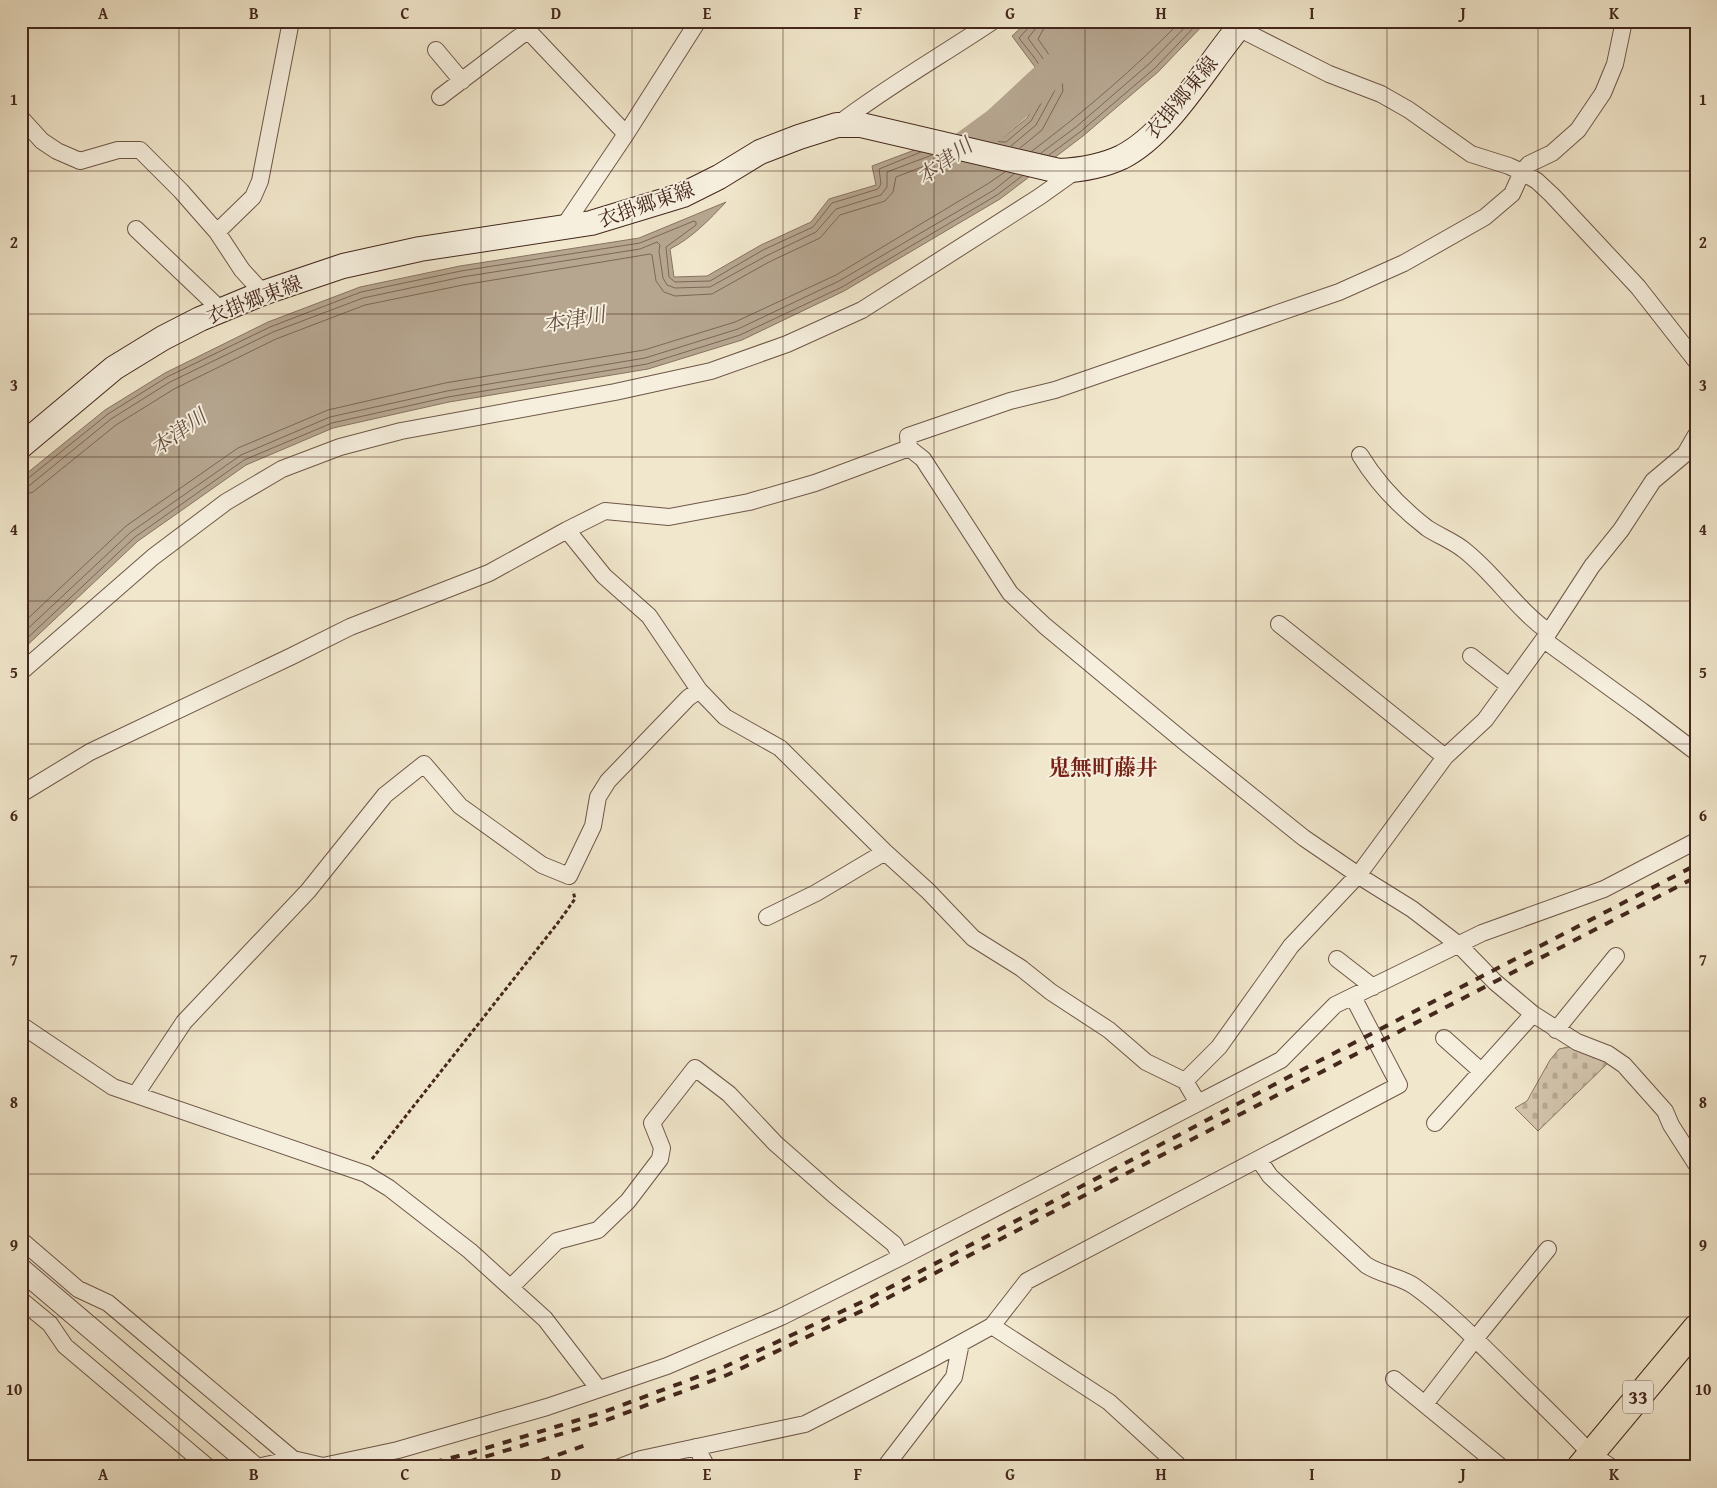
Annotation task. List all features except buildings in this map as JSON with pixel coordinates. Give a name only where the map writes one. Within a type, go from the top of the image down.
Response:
[{"type":"main road","name":"衣掛郷東線","points":[[21,446],[114,368],[164,338],[221,310],[263,293],[343,266],[420,249],[591,223],[683,195],[719,177],[760,152],[837,125],[861,125],[1068,170],[1122,157],[1159,128],[1241,24]]},
{"type":"main road","name":"33","points":[[1594,1463],[1696,1328]]},
{"type":"street","points":[[217,232],[253,197],[260,181],[291,21]]},
{"type":"street","points":[[562,228],[626,134],[698,21]]},
{"type":"street","points":[[837,125],[871,99],[954,48],[993,21]]},
{"type":"street","points":[[1624,21],[1615,64],[1604,93],[1578,130],[1552,153],[1529,164],[1522,172],[1512,194],[1485,217],[1404,263],[1330,296],[1064,387],[1010,401],[908,436],[909,448],[923,459],[1010,593],[1045,626],[1304,838],[1412,910],[1459,945],[1495,982],[1533,1014],[1577,1042],[1608,1054],[1624,1065],[1665,1111],[1671,1125],[1696,1164]]},
{"type":"street","points":[[1241,24],[1329,74],[1381,94],[1409,110],[1471,154],[1509,166],[1537,181],[1638,287],[1696,361]]},
{"type":"street","points":[[440,97],[462,81],[523,26],[626,134]]},
{"type":"street","points":[[436,50],[462,81]]},
{"type":"street","points":[[21,118],[27,135],[80,161],[118,150],[140,150],[181,191],[217,232],[242,270],[263,293]]},
{"type":"street","points":[[21,672],[153,557],[226,502],[282,469],[340,447],[401,430],[616,392],[712,371],[786,344],[862,310],[1039,197],[1068,170]]},
{"type":"street","points":[[136,229],[221,310]]},
{"type":"street","points":[[1185,1081],[1219,1047],[1291,946],[1359,874],[1445,757],[1485,720],[1547,636],[1592,566],[1621,530],[1653,481],[1685,454],[1696,436]]},
{"type":"street","points":[[21,794],[90,752],[292,656],[350,626],[489,573],[605,511],[669,517],[748,502],[815,483],[909,448]]},
{"type":"street","points":[[1360,455],[1372,474],[1407,511],[1429,529],[1463,549],[1502,586],[1547,636],[1696,752]]},
{"type":"street","points":[[567,530],[604,576],[649,616],[699,690],[725,717],[780,748],[885,852],[928,891],[973,938],[1022,968],[1051,992],[1109,1030],[1146,1062],[1185,1081],[1198,1103]]},
{"type":"street","points":[[1279,624],[1445,757]]},
{"type":"street","points":[[1472,656],[1509,686]]},
{"type":"street","points":[[136,1094],[184,1022],[308,891],[385,795],[424,764],[460,806],[542,865],[569,876],[593,826],[598,797],[608,781],[688,698],[699,690]]},
{"type":"street","points":[[21,1269],[256,1467],[286,1461],[323,1466],[398,1450],[547,1406],[666,1366],[772,1321],[901,1257],[1281,1060],[1335,1005],[1482,933],[1604,889],[1696,841]]},
{"type":"street","points":[[767,917],[816,893],[885,852]]},
{"type":"street","points":[[1556,1030],[1616,956]]},
{"type":"street","points":[[1337,958],[1373,987]]},
{"type":"street","points":[[620,1467],[642,1459],[805,1424],[992,1326],[1027,1281],[1399,1085],[1353,997]]},
{"type":"street","points":[[1435,1123],[1533,1014]]},
{"type":"street","points":[[21,1025],[113,1088],[136,1094],[366,1174],[389,1188],[470,1251],[545,1319],[598,1388]]},
{"type":"street","points":[[1444,1038],[1481,1071]]},
{"type":"street","points":[[511,1288],[557,1242],[598,1230],[628,1201],[660,1159],[662,1148],[652,1123],[695,1068],[729,1094],[775,1144],[894,1244],[901,1257]]},
{"type":"street","points":[[1259,1160],[1270,1176],[1366,1265],[1375,1271],[1396,1276],[1413,1286],[1475,1339],[1594,1463]]},
{"type":"street","points":[[21,1240],[78,1289],[108,1303],[286,1461]]},
{"type":"street","points":[[1425,1404],[1548,1249]]},
{"type":"street","points":[[21,1300],[50,1324],[65,1346],[208,1467]]},
{"type":"street","points":[[992,1326],[1109,1402],[1180,1467]]},
{"type":"street","points":[[885,1467],[954,1377],[961,1343]]},
{"type":"street","points":[[1394,1380],[1501,1467]]},
{"type":"street","points":[[696,1447],[707,1467]]},
{"type":"path","points":[[366,1174],[370,1161],[575,899],[569,876]]},
{"type":"green space","points":[[1568,1047],[1584,1048],[1610,1061],[1538,1131],[1515,1108],[1527,1101],[1550,1060],[1559,1049]]},
{"type":"water","points":[[1028,21],[1207,21],[1158,72],[1083,136],[1000,199],[844,291],[742,340],[648,369],[449,402],[333,428],[246,465],[138,541],[21,651],[21,478],[105,410],[165,373],[268,322],[360,287],[460,266],[639,238],[726,202],[693,234],[670,249],[674,277],[707,276],[761,245],[811,222],[829,199],[876,185],[872,166],[976,127],[1004,137],[1027,118],[1044,88],[1035,67],[1012,36]]},
{"type":"waterway","name":"本津川","points":[[952,156],[997,123],[1107,21]]},
{"type":"railway","points":[[416,1467],[470,1453],[601,1413],[724,1367],[866,1300],[1696,865]]},
{"type":"railway","points":[[451,1467],[604,1421],[727,1375],[870,1307],[1696,877]]},
{"type":"railway","points":[[524,1467],[586,1445]]},
{"type":"district","name":"鬼無町藤井","points":[[1103,767]]}]
